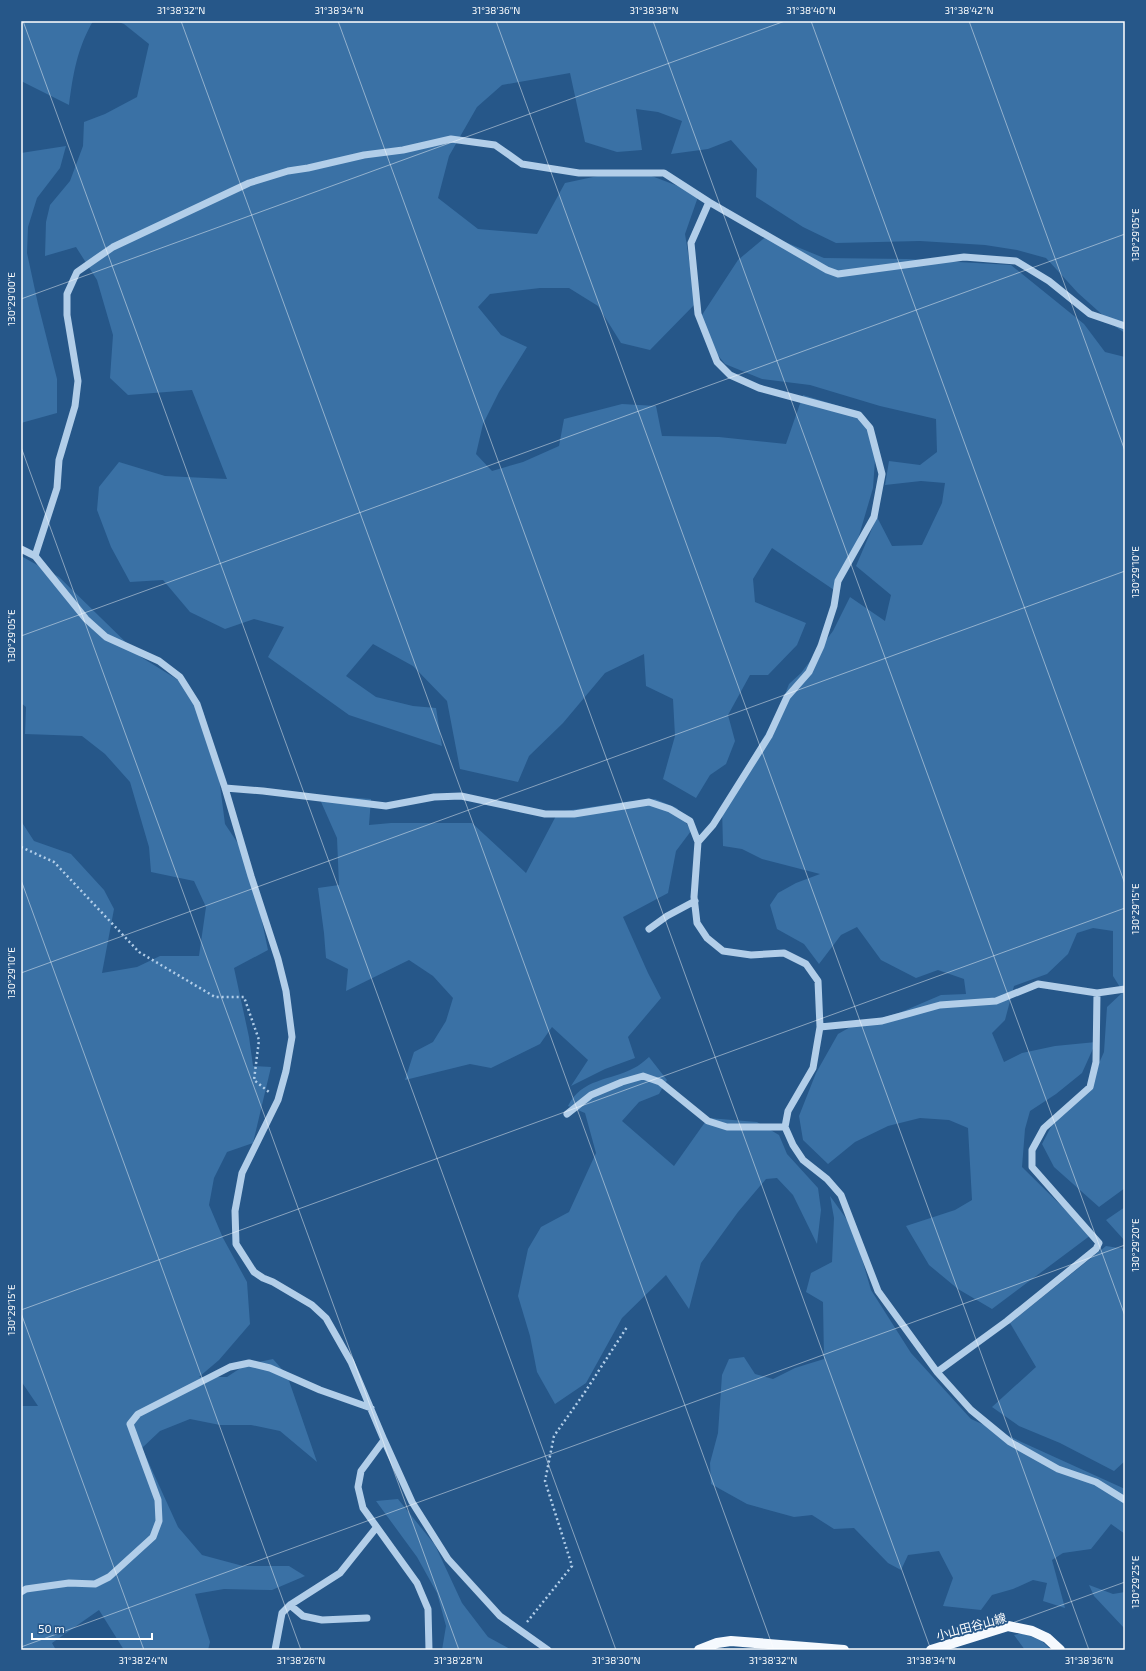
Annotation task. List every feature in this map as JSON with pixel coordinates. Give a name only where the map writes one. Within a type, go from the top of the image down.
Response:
[{"type":"main road","name":"小山田谷山線","points":[[931,1650],[1008,1626],[1032,1631],[1047,1638],[1060,1650]]},
{"type":"main road","points":[[699,1650],[717,1643],[731,1641],[844,1650]]},
{"type":"street","points":[[35,556],[57,488],[59,460],[75,406],[78,381],[67,315],[67,294],[77,272],[113,247],[249,183],[288,171],[364,155],[403,150],[450,139],[495,146],[522,164],[579,173],[664,173],[708,202],[827,270],[838,274],[964,257],[1016,261],[1049,281],[1090,314],[1125,326]]},
{"type":"street","points":[[698,842],[713,825],[765,742],[787,698],[809,672],[821,646],[834,606],[838,581],[874,517],[882,474],[870,428],[859,415],[759,388],[730,375],[716,362],[698,314],[691,243],[708,202]]},
{"type":"street","points":[[21,549],[35,556],[86,619],[106,637],[160,661],[180,677],[197,704],[225,788],[250,876],[278,959],[286,991],[292,1037],[286,1071],[278,1100],[242,1173],[235,1211],[236,1244],[254,1272],[312,1305],[326,1318],[351,1362],[412,1502],[448,1559],[500,1616],[548,1650]]},
{"type":"street","points":[[225,788],[263,791],[386,806],[434,797],[461,796],[545,814],[574,814],[649,802],[670,809],[690,821],[698,842],[695,901],[697,923],[707,938],[723,951],[751,955],[784,953],[806,964],[818,981],[820,1027],[813,1068],[788,1112],[785,1127],[793,1145],[803,1160],[827,1179],[841,1195],[878,1291],[937,1372],[971,1410],[1010,1442],[1058,1469],[1096,1482],[1125,1500]]},
{"type":"street","points":[[649,929],[667,916],[695,901]]},
{"type":"street","points":[[820,1027],[882,1022],[940,1005],[996,1001],[1038,984],[1097,993],[1125,989]]},
{"type":"street","points":[[937,1372],[1007,1321],[1096,1249],[1099,1243],[1032,1167],[1032,1150],[1044,1128],[1090,1087],[1096,1062],[1097,993]]},
{"type":"street","points":[[566,1114],[591,1095],[622,1082],[643,1076],[660,1082],[708,1121],[727,1127],[785,1127]]},
{"type":"street","points":[[21,1592],[26,1589],[69,1583],[95,1584],[109,1577],[153,1537],[158,1521],[158,1500],[130,1424],[138,1414],[230,1367],[248,1363],[270,1368],[320,1390],[371,1408]]},
{"type":"street","points":[[384,1440],[361,1471],[358,1487],[363,1508],[417,1583],[428,1609],[429,1650]]},
{"type":"street","points":[[275,1650],[282,1613],[290,1605],[340,1573],[376,1528]]},
{"type":"street","points":[[290,1605],[303,1616],[322,1620],[367,1618]]},
{"type":"path","points":[[21,847],[54,862],[139,952],[215,997],[244,997],[259,1040],[254,1080],[278,1100]]},
{"type":"path","points":[[520,1630],[572,1566],[544,1481],[554,1436],[627,1328]]},
{"type":"shaded area","points":[[21,21],[93,21],[76,62],[69,105],[21,81]]},
{"type":"shaded area","points":[[115,21],[1125,21],[1125,333],[1116,327],[1078,293],[1046,258],[1017,250],[985,245],[920,241],[836,243],[803,227],[756,197],[757,169],[731,140],[708,149],[671,154],[682,121],[658,112],[636,109],[642,150],[617,152],[585,142],[570,73],[502,85],[477,107],[449,156],[438,198],[478,229],[537,234],[565,183],[607,174],[649,175],[699,194],[685,234],[696,303],[650,350],[621,343],[598,306],[569,288],[540,288],[490,294],[478,307],[501,335],[527,347],[499,392],[483,424],[476,454],[492,471],[523,462],[559,446],[564,419],[622,404],[656,406],[662,436],[719,437],[786,444],[803,395],[846,408],[867,424],[876,446],[873,488],[856,546],[837,592],[772,548],[753,579],[755,602],[806,623],[797,645],[768,675],[750,675],[728,715],[735,741],[726,764],[710,775],[696,798],[663,779],[675,736],[673,699],[646,686],[644,654],[605,673],[563,723],[529,756],[518,782],[460,769],[447,701],[413,666],[373,644],[346,676],[376,697],[413,706],[436,708],[442,746],[349,715],[268,657],[284,627],[254,619],[225,629],[190,612],[163,580],[130,582],[111,547],[97,510],[99,487],[119,462],[165,476],[227,479],[192,390],[128,395],[110,378],[113,335],[97,280],[76,247],[45,256],[46,222],[50,205],[70,181],[83,146],[84,122],[105,114],[137,97],[149,44],[124,24]]},
{"type":"shaded area","points":[[66,146],[60,168],[37,198],[28,227],[27,253],[57,379],[57,413],[21,423],[21,153]]},
{"type":"shaded area","points":[[768,235],[824,258],[907,259],[1011,265],[1084,324],[1105,352],[1125,357],[1125,1188],[1099,1207],[1054,1167],[1042,1144],[1055,1119],[1089,1086],[1104,1052],[1107,1007],[1123,992],[1113,976],[1113,931],[1093,928],[1077,933],[1068,954],[1047,974],[1014,986],[1005,1020],[992,1033],[1004,1062],[1022,1053],[1055,1046],[1096,1042],[1082,1073],[1056,1094],[1030,1111],[1025,1129],[1022,1167],[1091,1235],[992,1309],[958,1289],[929,1265],[906,1226],[955,1210],[972,1200],[968,1128],[949,1120],[920,1118],[888,1126],[855,1142],[828,1164],[803,1140],[799,1116],[816,1073],[838,1034],[852,1026],[899,1013],[941,995],[966,994],[964,979],[938,970],[916,978],[881,960],[857,927],[841,935],[819,964],[804,944],[777,929],[770,905],[778,893],[796,883],[820,874],[762,859],[742,849],[723,846],[722,807],[777,715],[789,684],[801,673],[833,631],[850,597],[885,621],[891,595],[856,566],[877,517],[892,546],[922,545],[942,503],[945,483],[921,481],[885,485],[889,461],[920,465],[937,452],[936,419],[880,406],[810,385],[762,379],[725,364],[711,347],[700,318],[738,260]]},
{"type":"shaded area","points":[[21,556],[59,577],[141,657],[183,683],[203,711],[217,762],[225,824],[249,860],[268,950],[234,968],[249,1037],[253,1066],[271,1067],[253,1143],[227,1152],[214,1178],[209,1205],[223,1238],[247,1282],[250,1324],[219,1360],[199,1377],[227,1377],[245,1365],[273,1359],[287,1375],[317,1462],[280,1431],[251,1425],[220,1425],[190,1419],[160,1431],[142,1448],[178,1527],[202,1555],[243,1566],[289,1566],[305,1576],[272,1590],[224,1589],[195,1594],[210,1642],[208,1650],[124,1650],[99,1610],[52,1643],[56,1650],[21,1650],[21,1406],[38,1406],[21,1381],[21,821],[34,841],[71,854],[104,890],[114,909],[102,973],[137,967],[160,956],[199,956],[206,907],[194,881],[151,872],[149,847],[130,782],[105,754],[82,736],[25,734],[26,707],[21,703]]},
{"type":"shaded area","points":[[318,795],[371,799],[369,825],[391,823],[472,823],[526,873],[558,812],[655,799],[677,808],[691,831],[676,851],[668,893],[623,917],[661,998],[628,1037],[635,1058],[605,1069],[571,1086],[588,1060],[552,1027],[540,1044],[491,1068],[470,1064],[405,1080],[414,1052],[433,1042],[446,1021],[453,998],[433,976],[409,960],[346,991],[348,969],[326,958],[318,888],[339,885],[337,838]]},
{"type":"shaded area","points":[[649,1057],[667,1080],[659,1094],[639,1102],[622,1121],[674,1166],[708,1118],[757,1122],[779,1135],[787,1154],[818,1188],[821,1210],[817,1244],[793,1195],[777,1178],[766,1179],[738,1212],[701,1263],[689,1309],[666,1275],[622,1318],[586,1383],[555,1404],[537,1372],[530,1336],[518,1296],[528,1249],[541,1227],[569,1212],[596,1153],[585,1113],[568,1106],[581,1090],[589,1085],[634,1068]]},
{"type":"shaded area","points":[[830,1196],[853,1228],[871,1290],[911,1353],[971,1419],[1125,1489],[1125,1534],[1111,1524],[1091,1549],[1063,1553],[1052,1560],[1065,1608],[1043,1601],[1047,1583],[1033,1580],[1013,1589],[992,1595],[981,1610],[943,1606],[953,1578],[939,1551],[908,1555],[901,1570],[888,1563],[854,1528],[834,1529],[812,1515],[794,1517],[747,1504],[711,1484],[710,1463],[718,1433],[722,1375],[729,1359],[744,1357],[755,1374],[773,1379],[795,1368],[824,1359],[823,1302],[806,1292],[811,1273],[832,1262],[834,1218]]},
{"type":"shaded area","points":[[1125,1207],[1125,1241],[1106,1220]]},
{"type":"shaded area","points":[[1106,1246],[1125,1249],[1125,1461],[1114,1471],[1060,1443],[1019,1426],[992,1407],[1036,1367],[1010,1323]]},
{"type":"shaded area","points":[[398,1499],[435,1545],[462,1603],[488,1637],[512,1650],[442,1650],[446,1626],[437,1593],[417,1557],[376,1501]]},
{"type":"shaded area","points":[[1089,1585],[1113,1594],[1125,1592],[1125,1629],[1094,1596]]},
{"type":"shaded area","points":[[1023,1633],[1042,1641],[1051,1650],[1025,1650],[1014,1635]]}]
